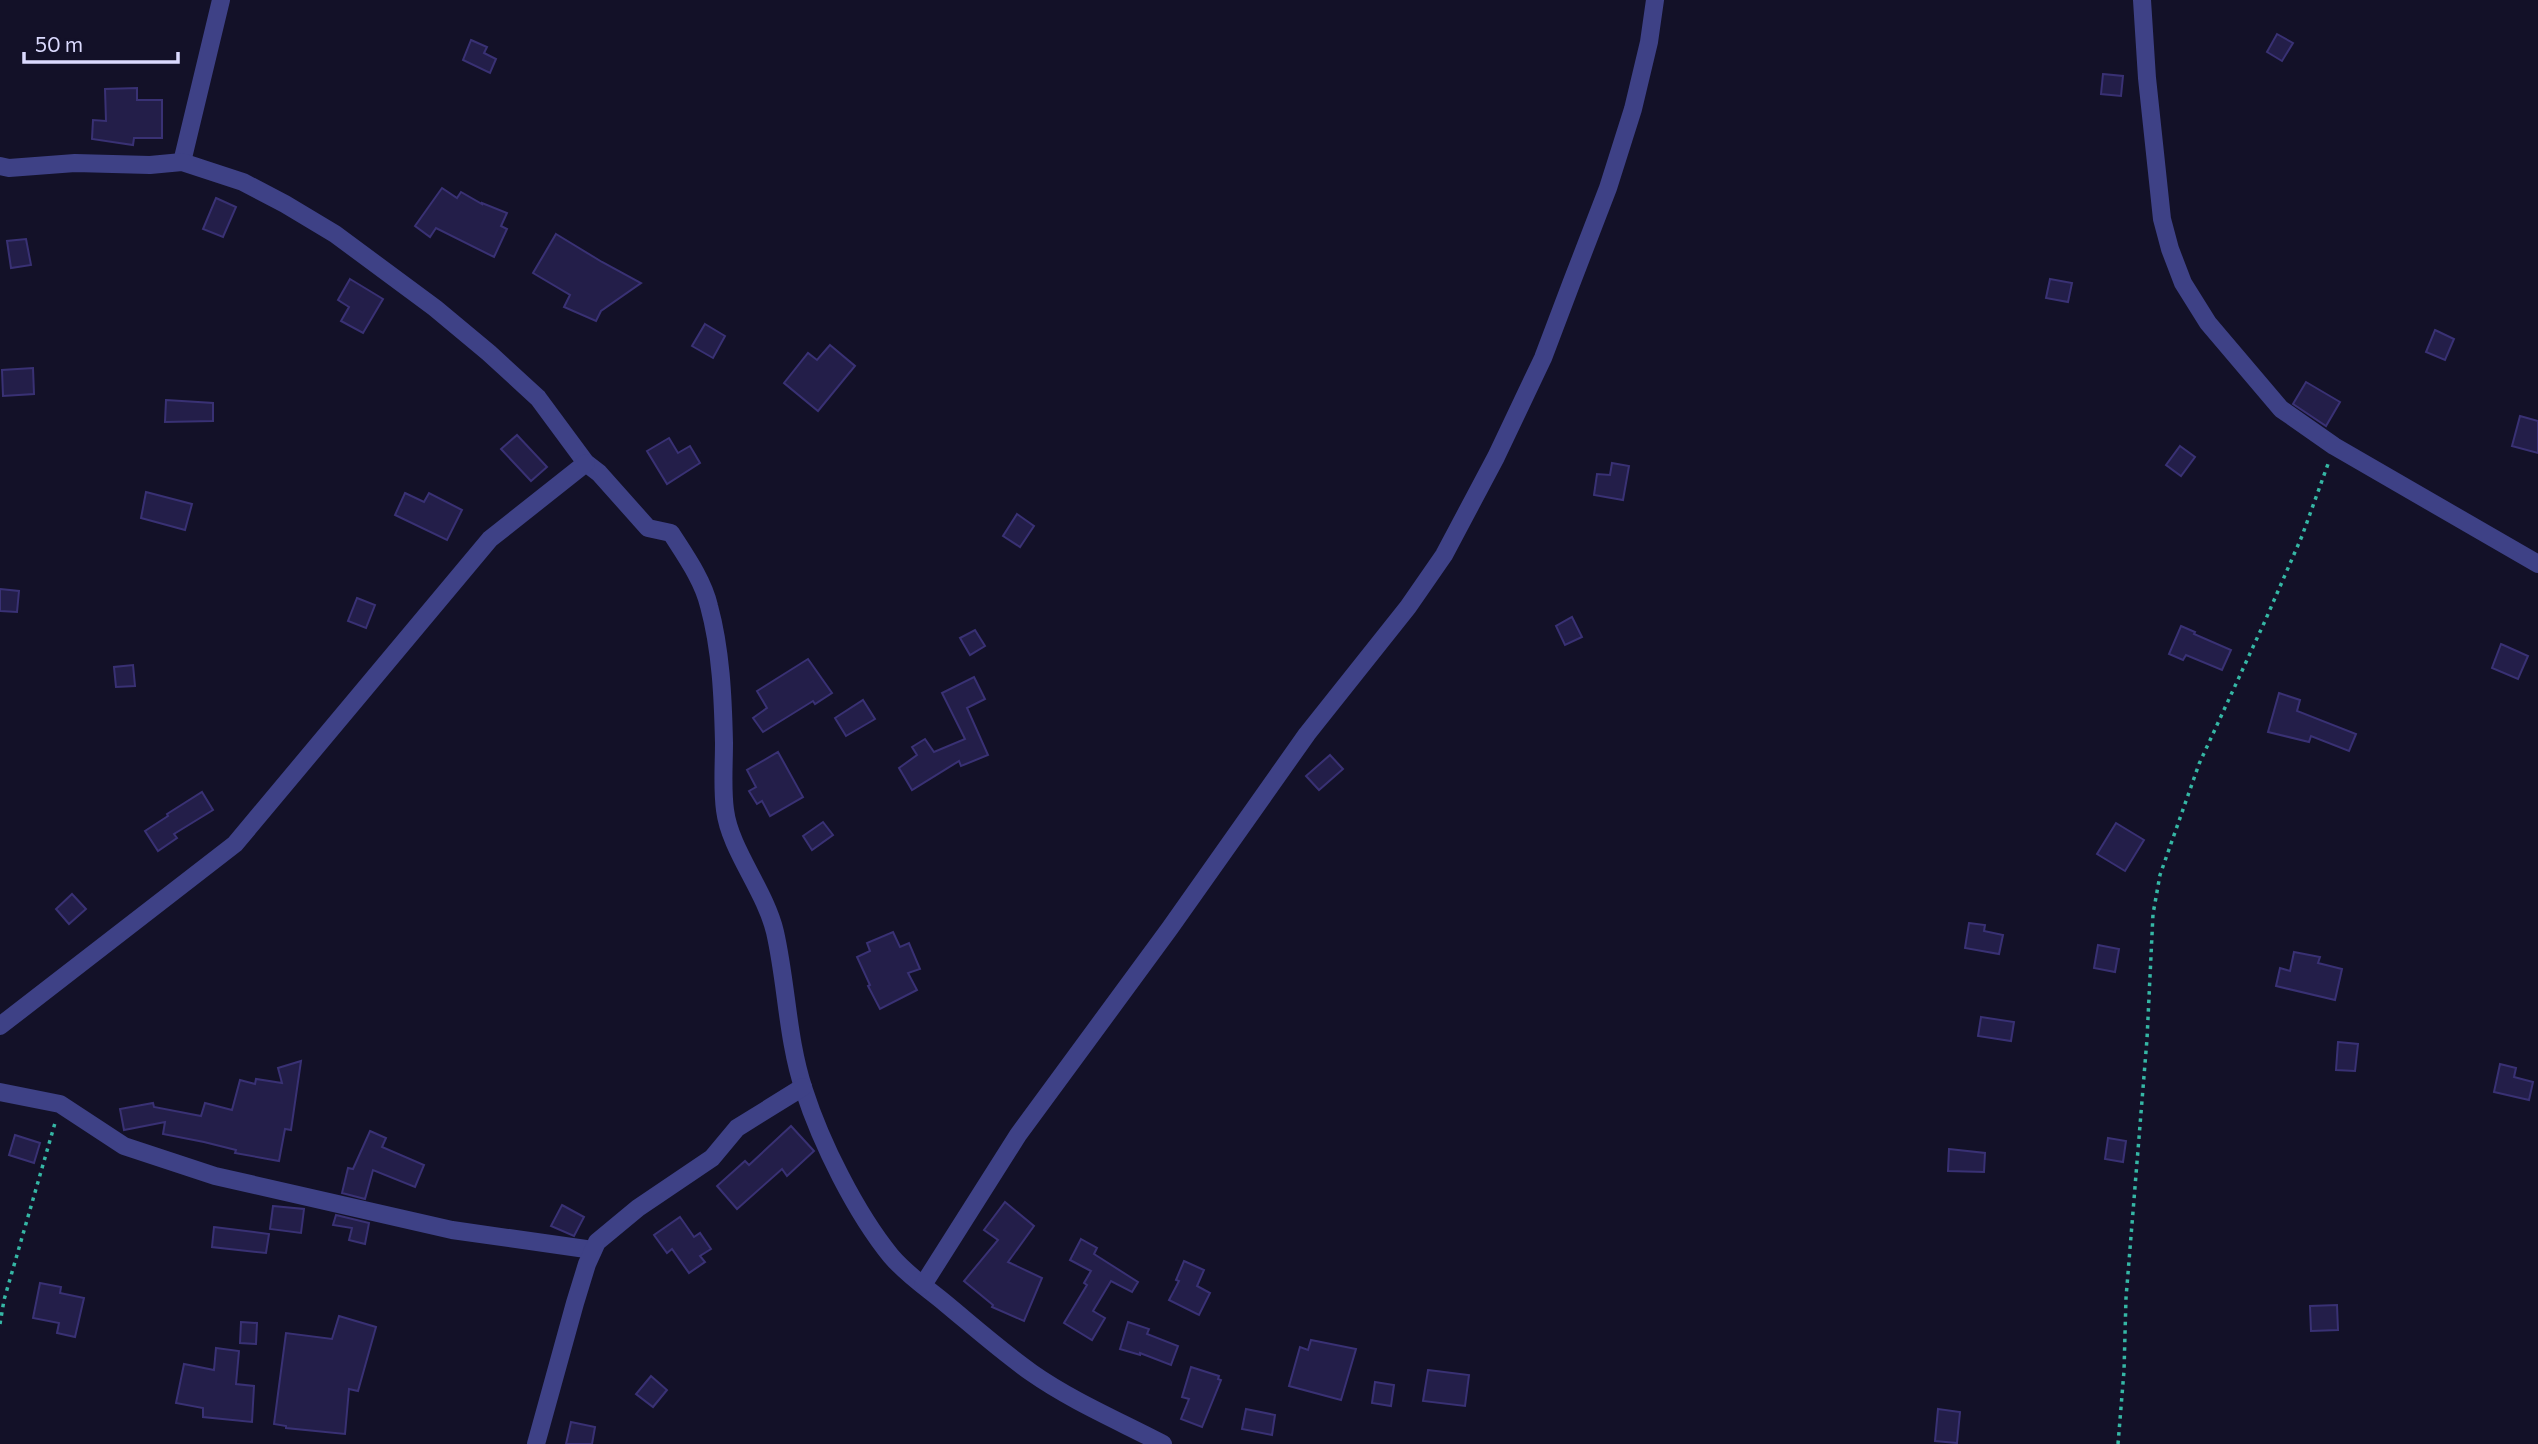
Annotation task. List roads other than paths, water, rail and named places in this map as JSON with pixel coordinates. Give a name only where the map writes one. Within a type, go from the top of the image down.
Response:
[{"type":"street","points":[[183,162],[221,0]]},
{"type":"street","points":[[923,1285],[1018,1135],[1170,928],[1307,734],[1408,607],[1444,555],[1496,457],[1537,370],[1608,188],[1633,109],[1649,41],[1654,0]]},
{"type":"street","points":[[2142,0],[2158,193],[2170,249],[2194,304],[2221,342],[2258,380],[2281,409],[2334,446],[2538,564]]},
{"type":"street","points":[[0,166],[9,168],[75,163],[150,165],[183,162],[243,182],[285,204],[335,234],[435,308],[538,398],[586,463],[599,473],[648,528],[671,533],[694,571],[709,604],[723,698],[725,813],[732,836],[772,921],[788,1019],[803,1087],[815,1124],[858,1205],[892,1257],[976,1332],[1034,1374],[1163,1444]]},
{"type":"street","points":[[0,1026],[235,844],[490,539],[586,463]]},
{"type":"street","points":[[536,1444],[575,1303],[597,1242],[619,1222],[712,1158],[737,1128],[803,1087]]},
{"type":"street","points":[[0,1091],[60,1104],[124,1146],[215,1176],[452,1230],[593,1250]]}]
